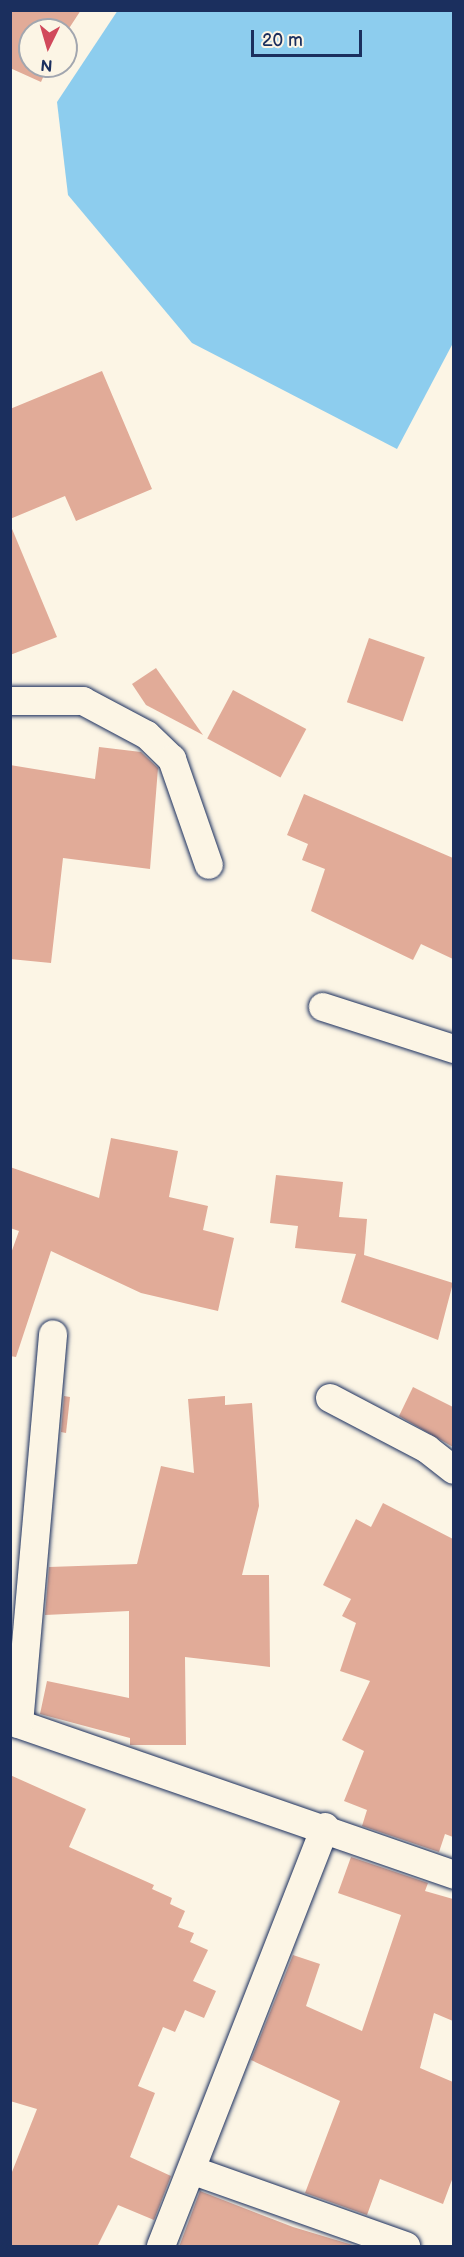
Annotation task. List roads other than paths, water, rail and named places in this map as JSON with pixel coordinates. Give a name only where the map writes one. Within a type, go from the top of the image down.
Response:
[{"type":"street","points":[[10,700],[83,701],[147,735],[172,759],[208,865]]},
{"type":"street","points":[[323,1007],[453,1049]]},
{"type":"street","points":[[52,1334],[15,1722],[325,1827],[453,1875]]},
{"type":"street","points":[[330,1398],[427,1449],[453,1470]]},
{"type":"street","points":[[161,2247],[194,2171],[325,1827]]},
{"type":"street","points":[[194,2171],[406,2247]]},
{"type":"water","points":[[118,10],[453,11],[453,343],[397,449],[192,343],[68,195],[57,102],[73,78],[78,78],[78,70]]}]
